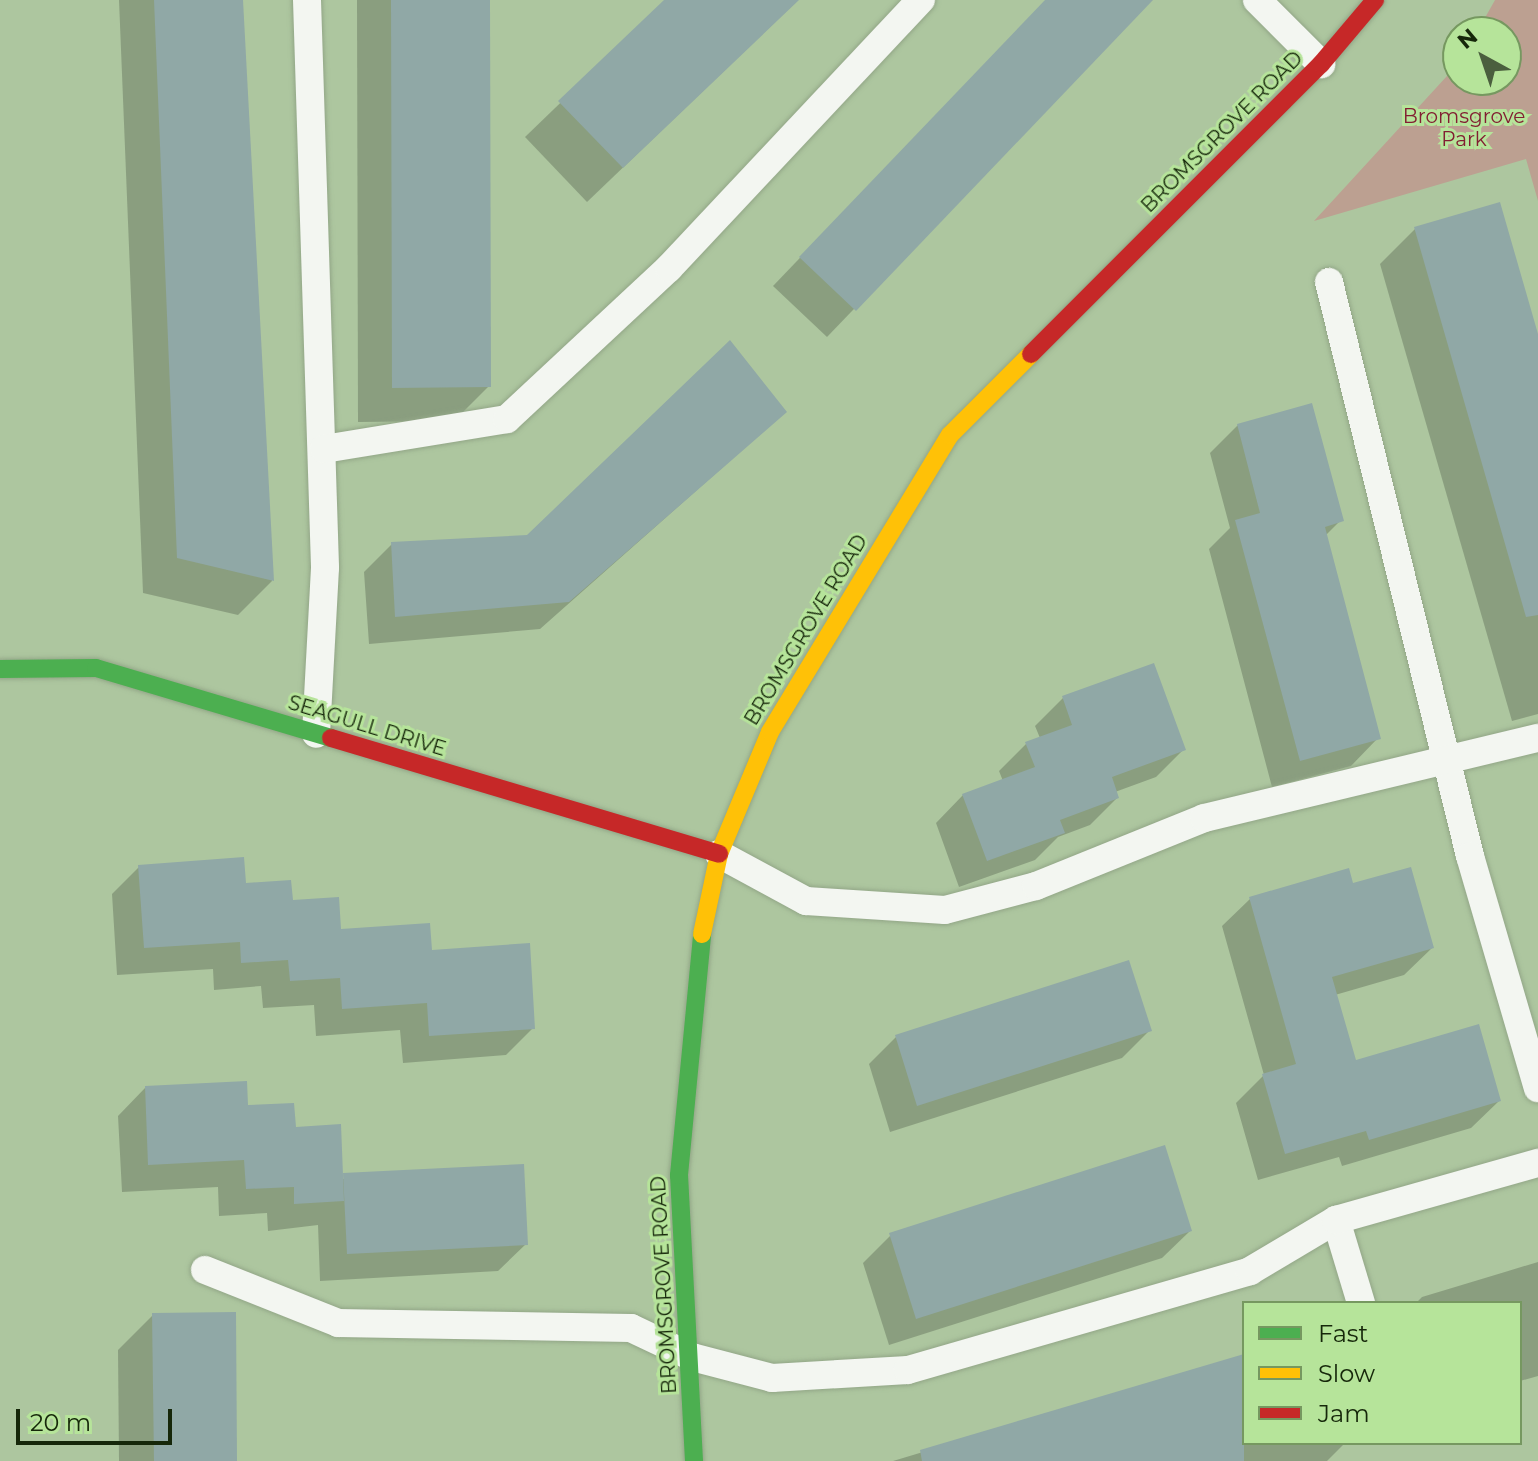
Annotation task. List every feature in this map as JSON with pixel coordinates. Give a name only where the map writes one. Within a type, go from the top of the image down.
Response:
[{"type":"street","name":"BROMSGROVE ROAD","points":[[694,1461],[692,1357],[679,1175],[684,1082],[696,962],[719,854],[770,732],[950,435],[1321,64],[1375,0]]},
{"type":"street","name":"SEAGULL DRIVE","points":[[0,669],[96,668],[719,854]]},
{"type":"lane","points":[[307,0],[324,449],[325,568],[316,734]]},
{"type":"lane","points":[[324,449],[507,419],[669,268],[921,0]]},
{"type":"lane","points":[[1257,0],[1321,64]]},
{"type":"lane","points":[[1329,282],[1498,963],[1538,1088]]},
{"type":"lane","points":[[719,854],[806,901],[945,910],[1036,886],[1204,818],[1447,757],[1538,738]]},
{"type":"lane","points":[[205,1270],[338,1323],[631,1328],[692,1357],[772,1378],[908,1370],[1250,1271],[1336,1220],[1538,1163]]},
{"type":"lane","points":[[1336,1220],[1360,1301]]},
{"type":"green space","name":"Bromsgrove Park","points":[[1495,0],[1538,0],[1538,201],[1526,159],[1314,221],[1442,81],[1442,96],[1522,96],[1522,16],[1486,16]]},
{"type":"building","points":[[154,0],[243,0],[274,581],[177,558]]},
{"type":"building","points":[[391,0],[490,0],[491,387],[392,388]]},
{"type":"building","points":[[664,0],[799,0],[623,168],[558,101]]},
{"type":"building","points":[[1045,0],[1153,0],[856,311],[799,257]]},
{"type":"building","points":[[1500,202],[1538,334],[1538,615],[1526,617],[1414,227]]},
{"type":"building","points":[[730,340],[787,412],[569,602],[395,617],[391,542],[527,535]]},
{"type":"building","points":[[1312,403],[1344,521],[1325,527],[1381,739],[1300,761],[1235,520],[1260,513],[1237,424]]},
{"type":"building","points":[[1154,663],[1186,750],[1112,777],[1119,798],[1060,820],[1065,833],[987,861],[962,794],[1035,767],[1025,742],[1072,725],[1062,696]]},
{"type":"building","points":[[244,857],[246,883],[291,880],[293,900],[339,897],[341,929],[430,923],[432,950],[530,943],[535,1029],[429,1036],[427,1003],[342,1009],[340,978],[290,981],[288,960],[241,963],[240,942],[144,948],[138,865]]},
{"type":"building","points":[[1411,867],[1434,948],[1332,977],[1356,1060],[1479,1024],[1501,1101],[1369,1140],[1366,1131],[1285,1154],[1262,1074],[1296,1064],[1249,897],[1349,868],[1353,883]]},
{"type":"building","points":[[1129,960],[1152,1031],[917,1106],[895,1035]]},
{"type":"building","points":[[247,1081],[248,1105],[294,1103],[296,1127],[341,1124],[344,1201],[294,1204],[294,1187],[246,1189],[244,1160],[148,1165],[145,1086]]},
{"type":"building","points":[[1165,1145],[1192,1231],[916,1319],[889,1233]]},
{"type":"building","points":[[524,1164],[528,1245],[347,1254],[343,1173]]},
{"type":"building","points":[[236,1312],[237,1461],[154,1461],[152,1313]]},
{"type":"building","points":[[1242,1355],[1244,1461],[922,1461],[920,1450]]},
{"type":"traffic: fast","points":[[0,669],[96,668],[331,738]]},
{"type":"traffic: fast","points":[[694,1461],[679,1175],[702,934]]},
{"type":"traffic: slow","points":[[702,934],[719,854],[770,732],[950,435],[1031,354]]},
{"type":"traffic: jam","points":[[1031,354],[1321,64],[1375,0]]},
{"type":"traffic: jam","points":[[331,738],[719,854]]}]
